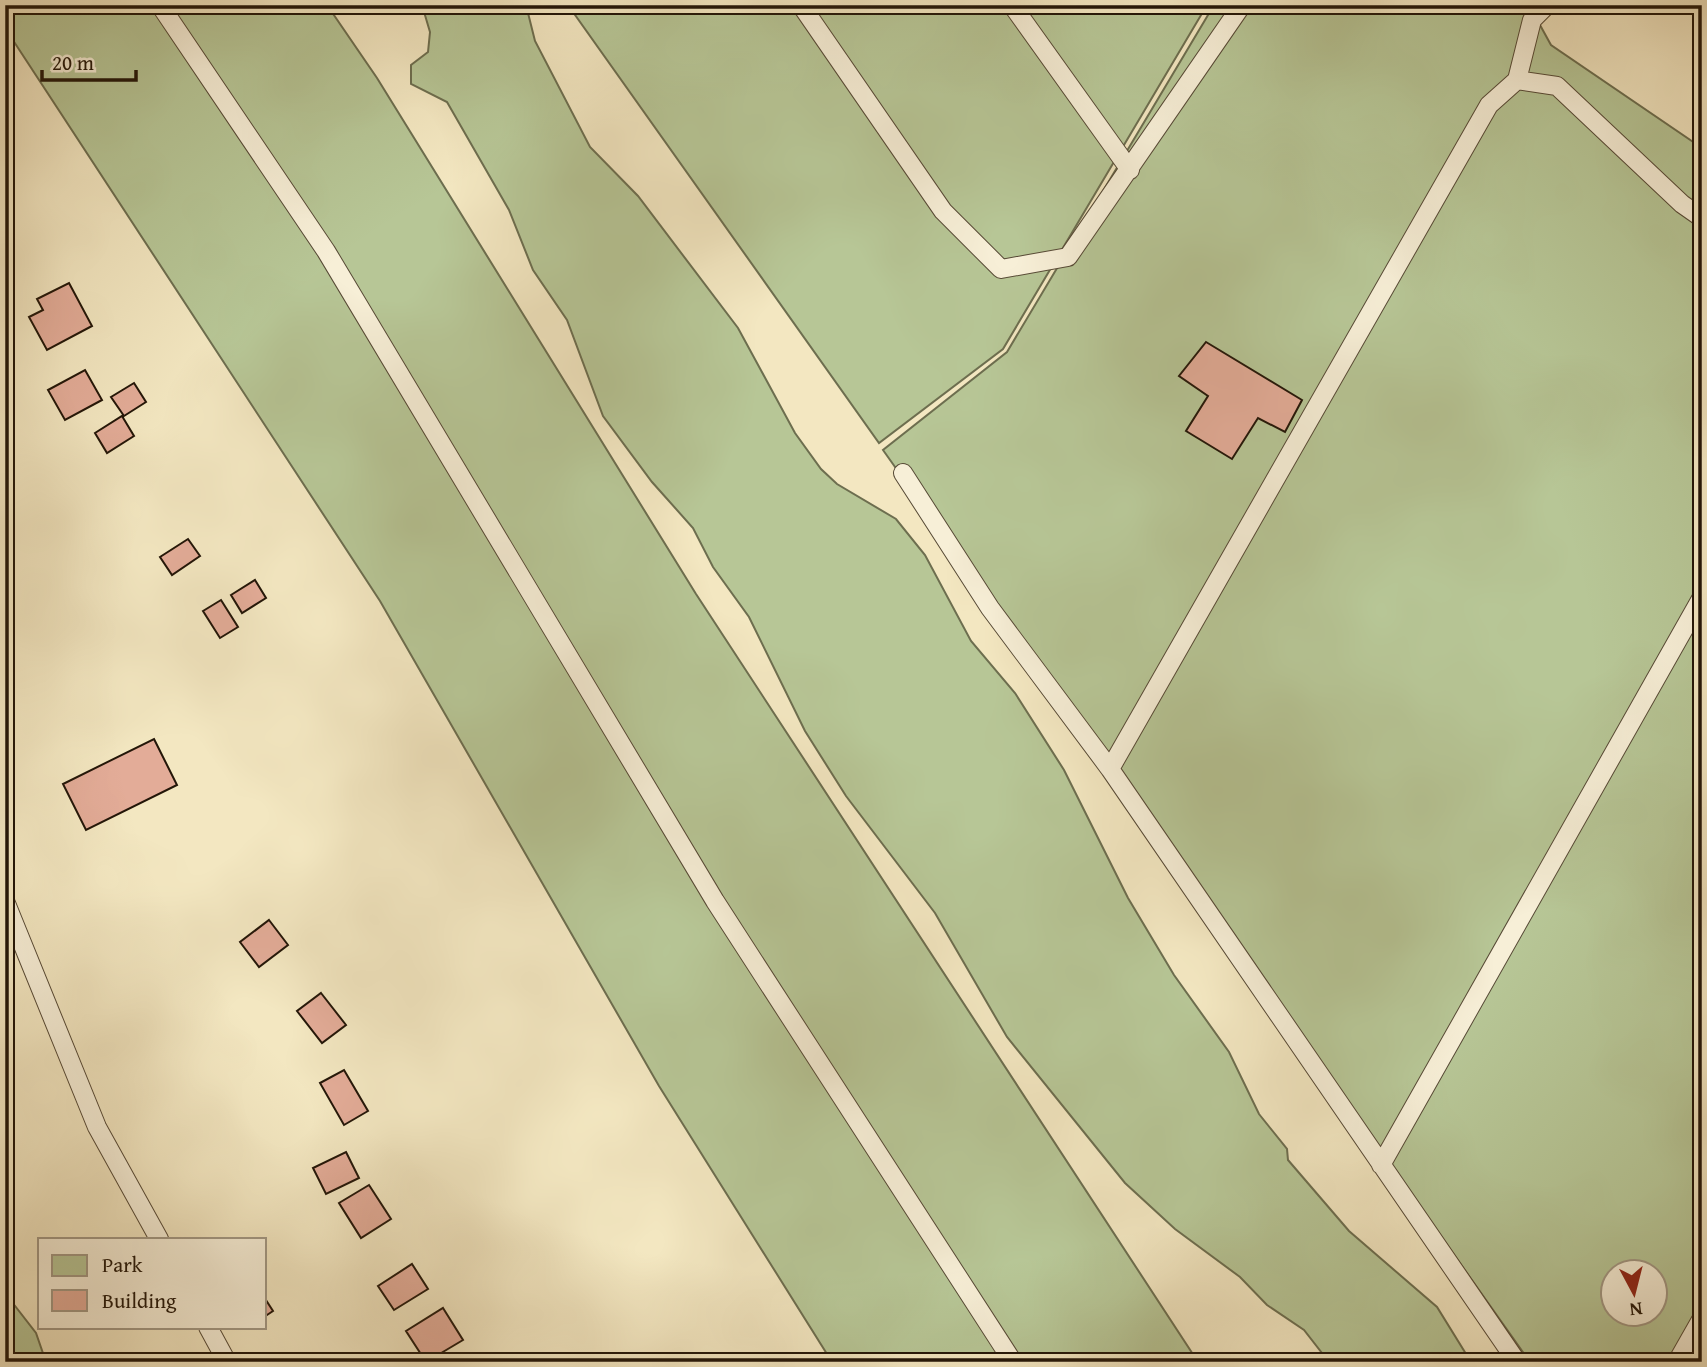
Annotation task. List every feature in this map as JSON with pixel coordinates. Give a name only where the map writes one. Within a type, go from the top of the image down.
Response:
[{"type":"lane","points":[[160,5],[326,251],[715,901],[1013,1362]]},
{"type":"lane","points":[[801,5],[943,211],[1001,269],[1068,257],[1242,5]]},
{"type":"lane","points":[[1012,5],[1130,170]]},
{"type":"lane","points":[[1110,769],[1489,106],[1517,80],[1532,20],[1547,5]]},
{"type":"lane","points":[[1517,80],[1557,86],[1682,204],[1702,218]]},
{"type":"lane","points":[[903,473],[990,608],[1110,769],[1517,1362]]},
{"type":"lane","points":[[1381,1165],[1702,597]]},
{"type":"lane","points":[[5,901],[97,1127],[158,1238]]},
{"type":"lane","points":[[1677,1362],[1702,1318]]},
{"type":"lane","points":[[209,1328],[227,1362]]},
{"type":"green space","points":[[5,5],[327,5],[377,78],[696,594],[1198,1362],[832,1362],[659,1086],[380,601],[5,28]]},
{"type":"green space","points":[[422,5],[526,5],[535,41],[590,147],[638,196],[738,328],[795,433],[821,469],[837,484],[896,519],[925,555],[971,641],[1015,693],[1064,770],[1128,898],[1174,975],[1229,1052],[1259,1114],[1287,1149],[1288,1160],[1349,1231],[1437,1307],[1471,1362],[1329,1362],[1304,1330],[1267,1305],[1240,1277],[1175,1229],[1125,1183],[1007,1037],[935,913],[846,796],[805,731],[749,617],[713,567],[693,528],[652,482],[603,416],[567,320],[533,270],[509,210],[447,102],[411,84],[411,65],[428,52],[430,32]]},
{"type":"green space","points":[[568,5],[1207,5],[1003,349],[879,443]]},
{"type":"green space","points":[[1214,5],[1529,5],[1551,45],[1702,148],[1702,1362],[1530,1362],[883,450],[1007,352]]},
{"type":"green space","points":[[5,1293],[36,1333],[46,1362],[5,1362]]},
{"type":"building","points":[[69,283],[92,326],[47,350],[29,317],[43,310],[37,299]]},
{"type":"building","points":[[1206,342],[1302,400],[1285,432],[1258,418],[1232,459],[1186,431],[1208,396],[1179,376]]},
{"type":"building","points":[[85,370],[102,400],[65,420],[48,390]]},
{"type":"building","points":[[134,383],[146,402],[124,416],[111,397]]},
{"type":"building","points":[[122,416],[134,436],[107,453],[95,433]]},
{"type":"building","points":[[188,539],[200,556],[172,575],[160,557]]},
{"type":"building","points":[[255,580],[266,598],[242,613],[231,595]]},
{"type":"building","points":[[221,600],[238,627],[220,638],[203,611]]},
{"type":"building","points":[[154,739],[177,785],[86,830],[63,784]]},
{"type":"building","points":[[269,920],[288,945],[259,967],[240,942]]},
{"type":"building","points":[[321,993],[346,1025],[322,1043],[297,1011]]},
{"type":"building","points":[[344,1070],[368,1111],[344,1125],[320,1083]]},
{"type":"building","points":[[346,1152],[359,1178],[326,1194],[313,1168]]},
{"type":"building","points":[[369,1185],[391,1219],[361,1238],[339,1203]]},
{"type":"building","points":[[412,1264],[428,1289],[394,1310],[378,1286]]},
{"type":"building","points":[[266,1300],[273,1311],[266,1316]]},
{"type":"building","points":[[443,1308],[463,1340],[426,1362],[406,1331]]}]
